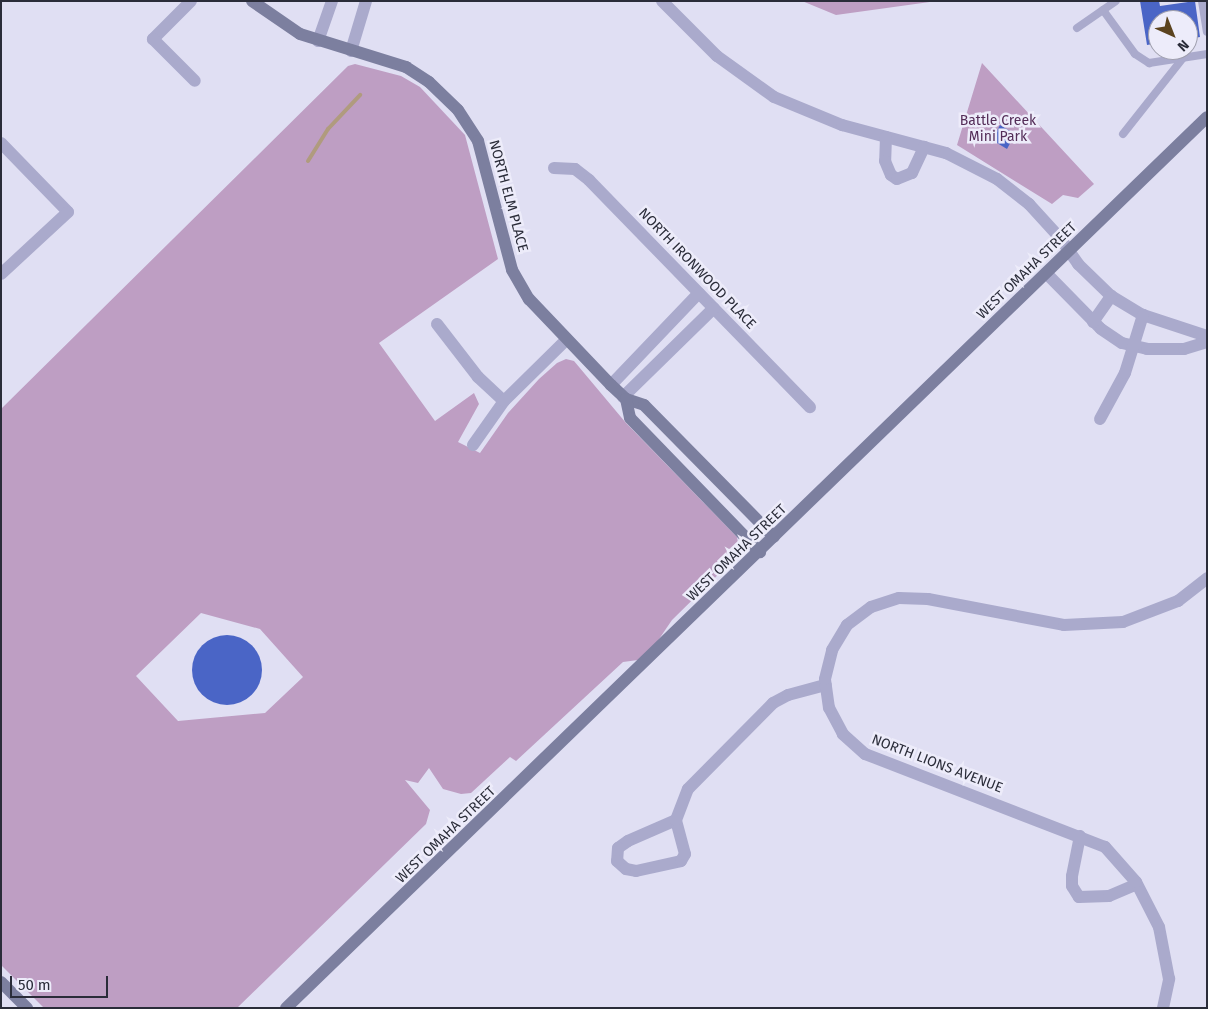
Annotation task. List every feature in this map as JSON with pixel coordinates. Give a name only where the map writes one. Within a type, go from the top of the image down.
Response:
[{"type":"main road","name":"NORTH ELM PLACE","points":[[252,1],[285,26],[318,41],[390,60],[417,74],[466,119],[484,159],[518,284],[610,385],[625,398],[644,405],[774,537]]},
{"type":"main road","name":"WEST OMAHA STREET","points":[[286,1008],[760,552],[1207,117]]},
{"type":"main road","points":[[625,398],[630,418],[760,552]]},
{"type":"main road","points":[[1,982],[27,1008]]},
{"type":"street","points":[[191,1],[153,39],[196,81]]},
{"type":"street","points":[[318,41],[332,1]]},
{"type":"street","points":[[351,51],[366,1]]},
{"type":"street","points":[[662,1],[717,56],[761,89],[824,119],[963,160],[997,179],[1029,204],[1111,296],[1143,315],[1207,336]]},
{"type":"street","points":[[886,136],[885,161],[891,175],[897,179],[912,173],[924,147]]},
{"type":"street","points":[[1,143],[68,212],[1,274]]},
{"type":"street","name":"NORTH IRONWOOD PLACE","points":[[554,168],[575,169],[589,180],[810,407]]},
{"type":"street","points":[[1046,274],[1093,322],[1110,336],[1133,346],[1184,349],[1207,342]]},
{"type":"street","points":[[610,385],[645,350],[649,342],[699,293]]},
{"type":"street","points":[[1093,322],[1111,296]]},
{"type":"street","points":[[625,398],[714,308]]},
{"type":"street","points":[[1100,418],[1120,384],[1143,315]]},
{"type":"street","points":[[437,324],[478,377],[504,401]]},
{"type":"street","points":[[473,445],[504,401],[567,339]]},
{"type":"street","points":[[676,820],[628,841],[618,848],[617,862],[626,869],[636,871],[681,861],[685,854],[676,820],[688,789],[773,703],[788,695],[826,682],[832,650],[847,625],[871,607],[899,598],[928,599],[1064,625],[1123,622],[1178,601],[1207,578]]},
{"type":"street","name":"NORTH LIONS AVENUE","points":[[826,682],[829,708],[843,734],[864,754],[1105,847],[1137,884],[1159,927],[1168,980],[1163,1008]]},
{"type":"street","points":[[1080,836],[1072,876],[1072,886],[1079,897],[1109,896],[1137,884]]},
{"type":"lane","points":[[1078,28],[1116,1]]},
{"type":"lane","points":[[1202,1],[1207,32]]},
{"type":"lane","points":[[1103,10],[1135,54],[1150,63],[1170,60]]},
{"type":"lane","points":[[1123,134],[1181,60]]},
{"type":"green space","points":[[802,1],[937,1],[836,15]]},
{"type":"green space","name":"Battle Creek Mini Park","points":[[982,63],[1094,184],[1078,198],[1063,195],[1052,204],[957,145]]},
{"type":"green space","points":[[355,64],[401,76],[420,87],[465,135],[498,259],[379,343],[435,421],[474,393],[479,404],[458,442],[480,453],[508,413],[539,379],[557,363],[566,359],[574,361],[626,423],[737,537],[739,550],[733,560],[672,620],[655,645],[638,660],[623,662],[516,761],[510,757],[471,793],[461,794],[443,789],[429,768],[418,783],[405,780],[430,810],[426,824],[237,1008],[44,1008],[1,965],[1,409],[348,66]],"holes":[[[201,613],[260,629],[303,677],[265,713],[178,721],[136,676]]]},
{"type":"building","points":[[1140,1],[1159,1],[1160,6],[1195,1],[1196,10],[1148,10],[1147,45]]},
{"type":"building","points":[[1000,125],[1015,134],[1007,149],[992,140]]},
{"type":"building","points":[[234,635],[247,641],[256,650],[260,656],[262,670],[260,684],[252,695],[241,703],[220,705],[213,703],[202,695],[194,684],[192,663],[194,656],[202,645],[213,637]]},
{"type":"waterway","points":[[308,161],[328,129],[360,95]]}]
